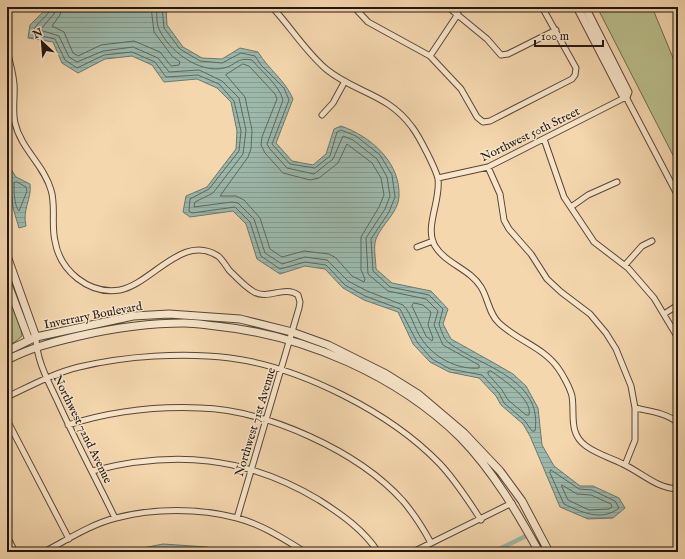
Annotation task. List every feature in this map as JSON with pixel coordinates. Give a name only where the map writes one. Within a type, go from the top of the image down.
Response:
[{"type":"street","points":[[272,7],[317,61],[327,70],[345,81],[388,102],[402,114],[414,129],[438,178],[438,199],[431,234],[436,247],[468,273],[481,287],[497,322],[509,332],[544,352],[559,369],[572,395],[572,424],[578,439],[586,446],[625,465],[651,482],[678,489]]},
{"type":"street","points":[[354,7],[368,22],[430,56],[461,89],[477,118],[483,122],[490,121],[572,79],[575,75],[576,68],[542,7]]},
{"type":"street","points":[[448,7],[487,39],[501,55],[508,54],[556,30]]},
{"type":"street","points":[[577,7],[622,94],[626,97],[678,196]]},
{"type":"street","points":[[584,7],[628,92],[626,97]]},
{"type":"street","points":[[430,56],[458,14]]},
{"type":"street","name":"Northwest 71st Avenue","points":[[7,52],[14,85],[15,124],[23,145],[46,177],[51,189],[54,200],[54,240],[59,256],[70,272],[81,282],[92,288],[120,290],[133,285],[156,272],[163,264],[179,254],[192,251],[205,251],[218,256],[234,274],[256,293],[267,295],[288,291],[298,295],[300,302],[290,340],[237,518]]},
{"type":"street","points":[[322,115],[333,103],[345,81]]},
{"type":"street","name":"Northwest 50th Street","points":[[438,178],[488,167],[626,97]]},
{"type":"street","points":[[544,139],[563,193],[594,242],[624,265],[654,298],[678,338]]},
{"type":"street","points":[[488,167],[500,194],[504,220],[509,229],[531,254],[547,279],[560,292],[590,314],[606,333],[616,350],[631,386],[634,408],[635,440],[625,465]]},
{"type":"street","points":[[571,207],[588,195],[617,182]]},
{"type":"street","points":[[417,247],[433,241]]},
{"type":"street","points":[[624,265],[642,246],[652,241]]},
{"type":"street","points":[[7,256],[36,337]]},
{"type":"street","points":[[7,282],[29,340],[36,346]]},
{"type":"street","points":[[664,314],[678,305]]},
{"type":"street","name":"Inverrary Boulevard","points":[[7,351],[36,337],[132,316],[169,314],[240,320],[292,332],[344,352],[386,374],[418,394],[464,433],[500,471],[522,501],[549,552]]},
{"type":"street","name":"Inverrary Boulevard","points":[[7,360],[36,346],[114,328],[186,323],[249,330],[290,340],[342,359],[384,381],[418,402],[461,438],[512,503],[539,552]]},
{"type":"street","name":"Northwest 72nd Avenue","points":[[36,337],[36,346],[46,378],[115,518]]},
{"type":"street","points":[[7,397],[46,378],[78,367],[112,360],[164,356],[229,358],[261,364],[349,396],[404,433],[439,463],[451,477],[481,520]]},
{"type":"street","points":[[68,425],[95,417],[149,408],[201,408],[234,413],[288,427],[347,456],[379,479],[402,500],[415,515],[431,543]]},
{"type":"street","points":[[634,408],[664,415],[673,418],[678,422]]},
{"type":"street","points":[[7,420],[68,539]]},
{"type":"street","points":[[92,472],[146,460],[182,459],[219,462],[251,469],[302,490],[336,511],[370,540],[378,552]]},
{"type":"street","points":[[413,552],[481,520],[512,503]]},
{"type":"street","points":[[44,552],[68,539],[115,518],[170,510],[206,512],[237,518],[273,533],[305,552]]},
{"type":"street","points":[[7,536],[15,552]]},
{"type":"green space","points":[[597,7],[652,7],[678,70],[678,165]]},
{"type":"green space","points":[[7,292],[22,336],[15,342],[7,345]]},
{"type":"water","points":[[48,7],[166,7],[167,25],[183,47],[202,58],[222,59],[240,48],[258,52],[286,86],[293,99],[276,143],[292,161],[313,165],[326,154],[334,129],[341,126],[363,136],[373,144],[382,152],[395,173],[399,197],[393,214],[378,234],[375,242],[376,269],[392,283],[431,291],[448,309],[443,324],[451,339],[513,374],[526,386],[538,408],[542,445],[554,466],[580,486],[593,486],[619,498],[625,508],[613,518],[588,519],[560,507],[530,436],[523,424],[501,405],[496,396],[479,378],[449,372],[430,362],[413,344],[398,312],[364,300],[343,288],[325,269],[305,266],[280,274],[257,259],[246,224],[233,211],[190,217],[183,212],[186,196],[207,187],[236,149],[237,131],[231,102],[217,88],[197,79],[164,82],[152,65],[132,56],[105,59],[78,73],[62,63],[53,42],[28,38],[30,25]]},
{"type":"water","points":[[9,166],[16,177],[30,184],[30,194],[25,214],[26,226],[19,228],[13,208]]},
{"type":"water","points":[[163,544],[207,547],[224,552],[123,552]]},
{"type":"waterway","points":[[493,552],[526,536]]}]
